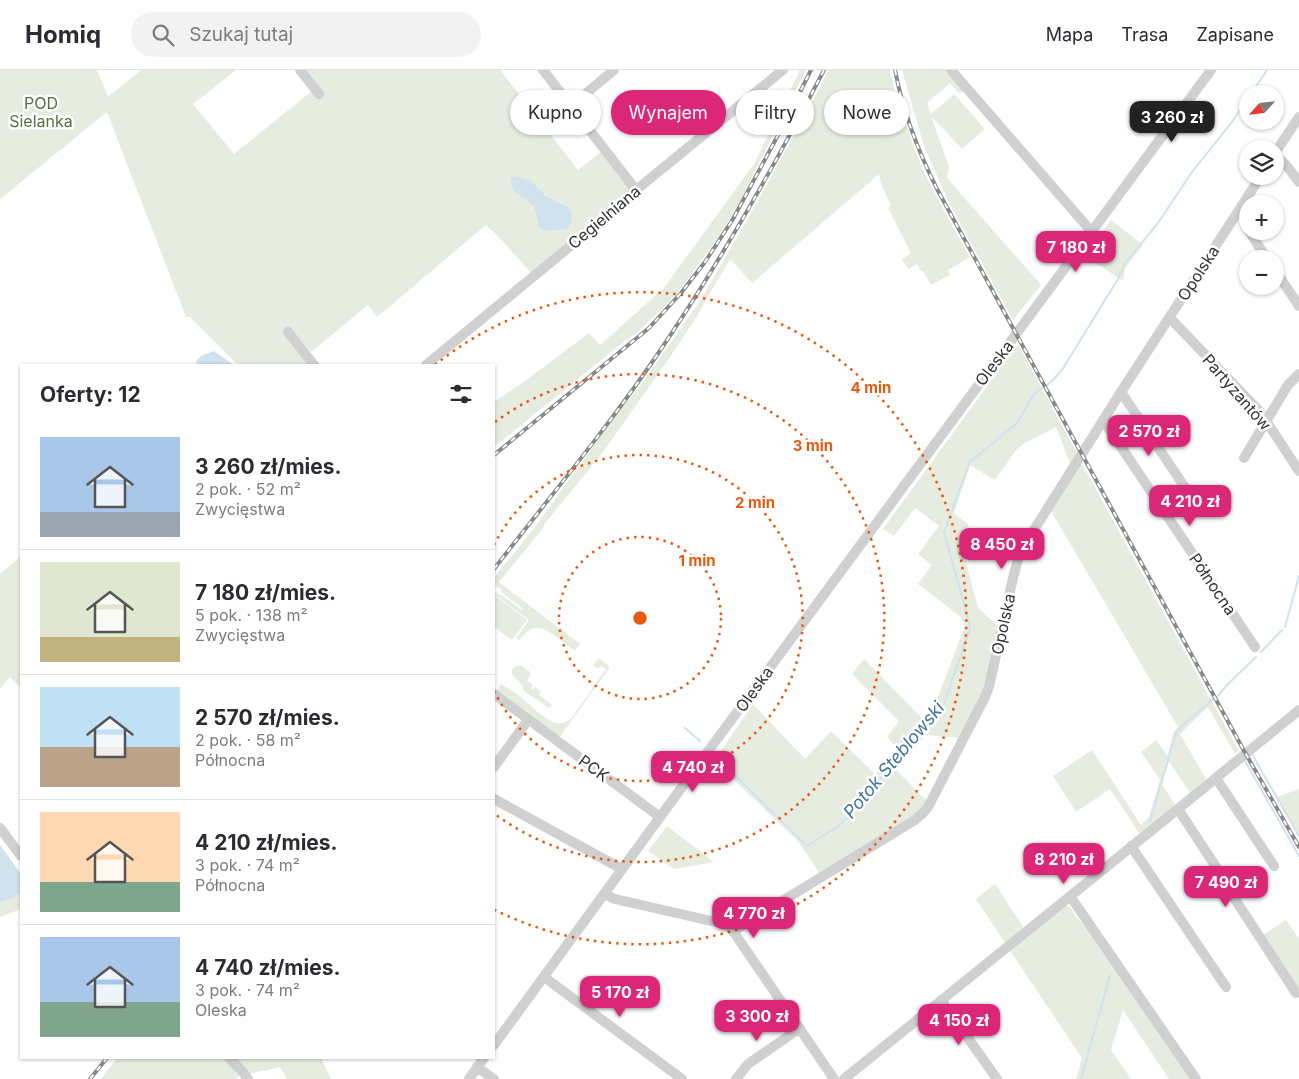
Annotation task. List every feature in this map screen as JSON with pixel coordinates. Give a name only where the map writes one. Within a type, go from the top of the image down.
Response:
[{"type":"street","points":[[300,70],[319,94]]},
{"type":"street","points":[[544,70],[560,90]]},
{"type":"street","points":[[591,90],[614,70]]},
{"type":"street","name":"Cegielniana","points":[[427,364],[783,70]]},
{"type":"street","points":[[951,70],[1091,231]]},
{"type":"street","name":"Oleska","points":[[495,1044],[1210,70]]},
{"type":"street","points":[[1284,140],[1299,116]]},
{"type":"street","points":[[594,135],[636,190]]},
{"type":"street","points":[[1284,163],[1299,182]]},
{"type":"street","name":"Opolska","points":[[733,931],[914,820],[925,811],[989,687],[1012,578],[1020,552],[1255,185]]},
{"type":"street","points":[[1284,284],[1299,306]]},
{"type":"street","name":"Partyzantów","points":[[1170,318],[1257,409],[1299,471]]},
{"type":"street","points":[[288,332],[313,364]]},
{"type":"street","points":[[1244,458],[1290,381],[1299,374]]},
{"type":"street","points":[[1121,392],[1198,507]]},
{"type":"street","name":"Północna","points":[[1104,420],[1256,647]]},
{"type":"street","name":"PCK","points":[[495,695],[660,817]]},
{"type":"street","points":[[844,1079],[1299,710]]},
{"type":"street","points":[[495,766],[528,720]]},
{"type":"street","points":[[1216,778],[1274,866]]},
{"type":"street","points":[[495,800],[622,869]]},
{"type":"street","points":[[1178,809],[1296,993]]},
{"type":"street","points":[[0,828],[20,855]]},
{"type":"street","points":[[1131,846],[1226,987]]},
{"type":"street","points":[[604,894],[615,899],[729,926],[834,1079]]},
{"type":"street","points":[[1070,896],[1196,1079]]},
{"type":"street","points":[[544,976],[682,1079]]},
{"type":"street","points":[[941,1000],[997,1079]]},
{"type":"street","points":[[736,1079],[748,1064],[800,1028]]},
{"type":"street","points":[[230,1059],[248,1079]]},
{"type":"street","points":[[469,1079],[483,1059]]},
{"type":"street","points":[[478,1067],[494,1079]]},
{"type":"green space","name":"POD Sielanka","points":[[0,70],[97,70],[108,97],[141,70],[236,70],[193,104],[234,154],[317,87],[306,70],[500,70],[516,90],[510,90],[510,135],[551,135],[578,170],[602,151],[631,190],[531,273],[486,225],[377,317],[368,305],[311,352],[291,329],[309,364],[237,364],[190,317],[186,317],[107,112],[0,199]],"holes":[[[514,176],[530,180],[545,195],[561,203],[550,230],[545,231],[539,227],[538,216]]]},
{"type":"green space","points":[[798,70],[806,70],[796,90],[790,90],[799,72]]},
{"type":"green space","points":[[828,70],[890,70],[894,90],[824,90],[824,135],[909,135],[909,133],[925,174],[970,257],[948,270],[950,275],[931,285],[917,264],[908,269],[902,260],[911,253],[888,208],[891,206],[881,184],[879,174],[752,283],[731,260],[729,261],[670,357],[603,452],[499,582],[580,644],[575,651],[555,636],[540,628],[528,631],[520,640],[516,638],[529,620],[495,595],[495,592],[498,595],[500,594],[523,609],[501,592],[501,589],[495,587],[495,577],[535,527],[605,430],[645,379],[700,301],[794,135],[814,135],[814,98]]},
{"type":"green space","points":[[902,70],[947,70],[964,90],[960,94],[950,83],[927,103],[931,114],[954,94],[985,129],[962,149],[931,116],[949,167],[947,178],[1041,285],[1013,320],[950,205],[924,146]]},
{"type":"green space","points":[[768,135],[773,135],[737,207],[719,236],[670,301],[640,330],[495,446],[495,401],[589,333],[600,345],[664,288],[754,164]]},
{"type":"green space","points":[[1111,220],[1143,245],[1125,268],[1123,281],[1086,256]]},
{"type":"green space","points":[[1018,344],[1078,455],[1071,466],[1056,427],[1023,444],[1016,450],[995,480],[970,465],[954,513],[969,525],[960,540],[978,608],[1000,628],[983,693],[960,738],[926,735],[896,770],[927,801],[920,813],[820,874],[798,841],[714,761],[753,704],[805,759],[831,731],[875,774],[897,748],[887,737],[899,721],[852,674],[864,659],[922,718],[936,702],[965,626],[961,617],[918,584],[932,565],[918,554],[939,526],[915,508],[894,536],[883,529]]},
{"type":"green space","points":[[1081,462],[1239,751],[1235,754],[1208,707],[1180,734],[1206,779],[1190,793],[1169,762],[1162,784],[1175,805],[1139,833],[1110,789],[1076,812],[1053,776],[1092,750],[1141,825],[1149,817],[1160,780],[1141,752],[1156,740],[1167,756],[1174,731],[1178,727],[1051,511]]},
{"type":"green space","points":[[20,557],[20,687],[10,677],[0,689],[0,574]]},
{"type":"green space","points":[[495,596],[527,620],[512,640],[495,628]]},
{"type":"green space","points":[[599,658],[610,667],[559,738],[498,692],[501,684],[519,695],[547,719],[556,723],[566,722],[571,719],[606,669],[602,666],[597,668],[593,665]]},
{"type":"green space","points":[[517,666],[522,666],[530,672],[527,681],[533,685],[531,688],[533,690],[535,687],[541,691],[539,695],[552,705],[549,708],[524,691],[522,685],[511,672]]},
{"type":"green space","points":[[1299,789],[1299,836],[1277,797]]},
{"type":"green space","points":[[667,826],[714,862],[674,869],[648,851]]},
{"type":"green space","points":[[995,884],[1024,928],[1006,944],[976,899]]},
{"type":"green space","points":[[20,893],[20,909],[0,917],[0,902],[12,899]]},
{"type":"green space","points":[[1065,905],[1070,907],[1077,918],[1088,929],[1191,1079],[1169,1079],[1123,1010],[1111,1050],[1131,1079],[1076,1079],[1082,1058],[1009,949]]},
{"type":"green space","points":[[1286,920],[1299,939],[1299,991],[1263,935]]},
{"type":"green space","points":[[116,1059],[225,1059],[241,1075],[234,1079],[101,1079]]},
{"type":"green space","points":[[235,1059],[321,1059],[331,1079],[287,1079],[280,1067],[249,1074]]},
{"type":"water","points":[[514,176],[530,180],[545,195],[568,207],[572,216],[571,223],[567,229],[545,231],[539,227],[533,206],[515,191],[511,184],[511,179]]},
{"type":"water","points":[[214,351],[233,364],[197,364],[196,361],[201,356]]},
{"type":"water","points":[[0,845],[20,873],[20,893],[12,899],[0,902]]},
{"type":"waterway","name":"Potok Steblowski","points":[[1257,85],[1267,70]]},
{"type":"waterway","name":"Potok Steblowski","points":[[1047,385],[1062,370],[1118,279],[1126,262],[1158,223],[1192,172],[1239,112]]},
{"type":"waterway","name":"Potok Steblowski","points":[[714,755],[807,846],[843,822],[941,709],[945,701],[970,629],[944,532],[970,462],[1017,423],[1034,394],[1042,388]]},
{"type":"waterway","points":[[1285,627],[1299,576]]},
{"type":"waterway","points":[[1261,652],[1282,630]]},
{"type":"waterway","points":[[1217,697],[1256,657]]},
{"type":"waterway","points":[[1150,821],[1176,733],[1213,699]]},
{"type":"waterway","name":"Potok Steblowski","points":[[685,728],[700,741]]},
{"type":"waterway","points":[[1253,756],[1299,836]]},
{"type":"waterway","points":[[1245,761],[1299,856]]},
{"type":"waterway","points":[[1081,1079],[1110,975]]},
{"type":"railway","points":[[495,454],[649,328],[681,293],[705,262],[733,219],[811,70]]},
{"type":"railway","points":[[495,568],[576,465],[655,358],[701,288],[744,217],[824,70]]},
{"type":"railway","points":[[895,70],[902,101],[912,131],[937,189],[1243,749],[1299,847]]},
{"type":"railway","points":[[90,1079],[106,1059]]}]
